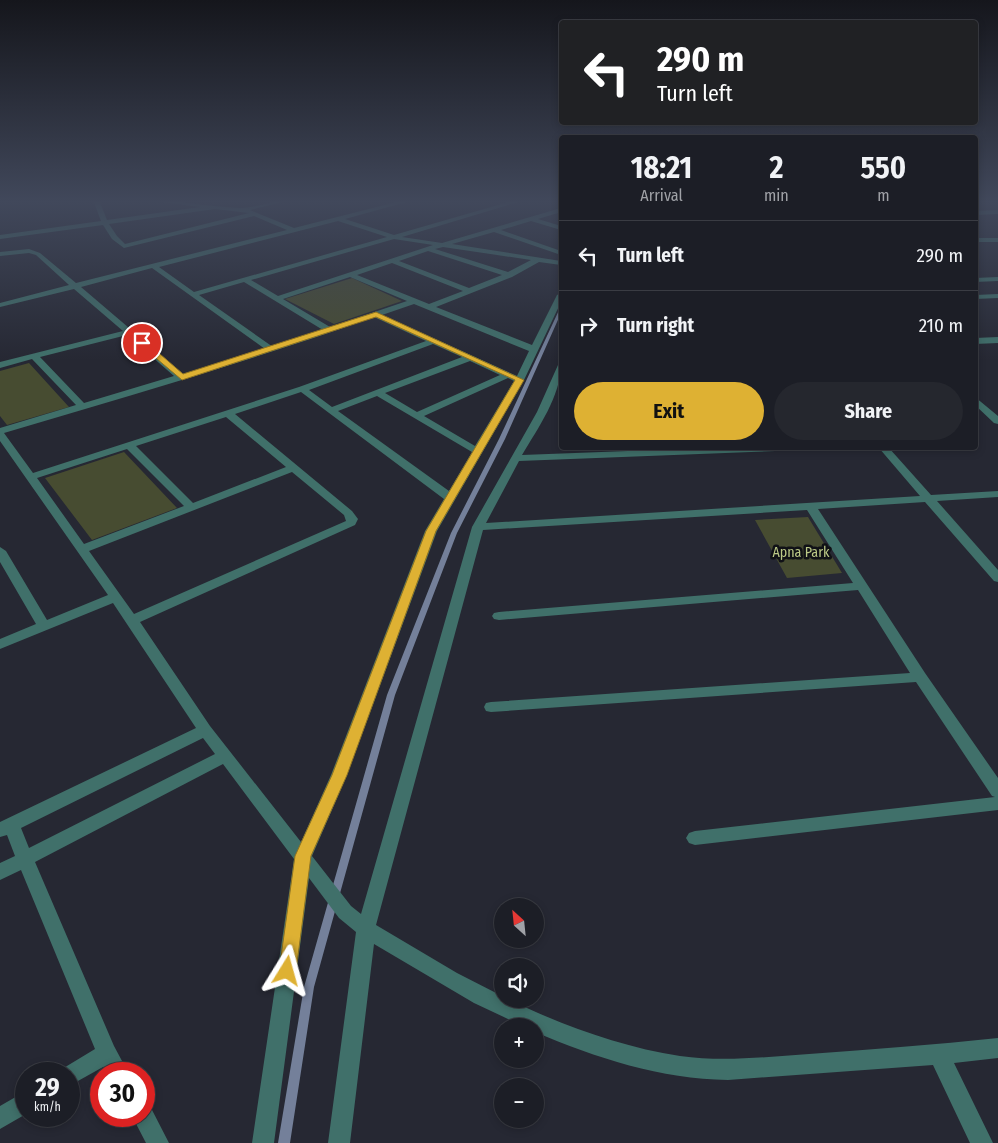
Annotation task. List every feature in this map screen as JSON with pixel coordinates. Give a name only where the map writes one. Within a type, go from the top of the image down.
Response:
[{"type":"street","points":[[35,253],[182,378]]},
{"type":"street","points":[[0,305],[203,253]]},
{"type":"street","points":[[195,294],[336,253]]},
{"type":"street","points":[[277,299],[415,253]]},
{"type":"street","points":[[442,253],[508,274]]},
{"type":"street","points":[[496,253],[559,263]]},
{"type":"street","points":[[428,307],[537,260]]},
{"type":"street","points":[[392,261],[468,290]]},
{"type":"street","points":[[153,266],[272,350]]},
{"type":"street","points":[[350,275],[533,349]]},
{"type":"street","points":[[978,280],[998,279]]},
{"type":"street","points":[[245,280],[330,331]]},
{"type":"street","points":[[978,297],[998,296]]},
{"type":"street","points":[[263,1143],[307,862],[431,531],[477,451],[514,377],[533,349],[559,299]]},
{"type":"street","points":[[414,301],[272,350],[0,432],[132,620],[205,730],[345,912],[366,930],[454,982],[511,1012],[601,1046],[679,1066],[731,1070],[939,1056],[998,1048]]},
{"type":"street","points":[[376,315],[514,377]]},
{"type":"street","points":[[0,365],[129,332]]},
{"type":"street","points":[[978,341],[998,340]]},
{"type":"street","points":[[30,477],[302,389],[433,341]]},
{"type":"street","points":[[34,356],[82,407]]},
{"type":"street","points":[[330,411],[469,358]]},
{"type":"street","points":[[339,1143],[366,930],[478,527],[542,412],[559,372]]},
{"type":"street","points":[[416,416],[514,377]]},
{"type":"street","points":[[302,389],[449,497]]},
{"type":"street","points":[[378,393],[477,451]]},
{"type":"street","points":[[978,403],[998,421]]},
{"type":"street","points":[[132,620],[352,520],[348,513],[228,413]]},
{"type":"street","points":[[128,444],[192,508]]},
{"type":"street","points":[[515,458],[723,450]]},
{"type":"street","points":[[886,450],[998,578]]},
{"type":"street","points":[[83,549],[294,468]]},
{"type":"street","points":[[478,527],[998,494]]},
{"type":"street","points":[[811,507],[920,677],[998,791]]},
{"type":"street","points":[[0,551],[44,626]]},
{"type":"street","points":[[499,616],[863,586]]},
{"type":"street","points":[[0,644],[116,597]]},
{"type":"street","points":[[491,707],[920,677]]},
{"type":"street","points":[[112,1062],[25,858],[5,828],[205,730]]},
{"type":"street","points":[[0,872],[225,756]]},
{"type":"street","points":[[695,838],[998,804]]},
{"type":"street","points":[[80,1069],[107,1053]]},
{"type":"street","points":[[939,1056],[982,1143]]},
{"type":"street","points":[[0,1118],[15,1109]]},
{"type":"street","points":[[149,1127],[158,1143]]},
{"type":"green space","points":[[352,278],[402,301],[334,324],[285,299]]},
{"type":"green space","points":[[29,363],[69,407],[7,425],[0,416],[0,371]]},
{"type":"green space","points":[[124,452],[177,508],[92,540],[45,478]]},
{"type":"green space","name":"Apna Park","points":[[808,517],[842,573],[787,578],[755,520]]},
{"type":"waterway","points":[[284,1143],[309,987],[391,695],[454,533],[502,439],[559,313]]},
{"type":"route","points":[[142,343],[182,378],[376,315],[520,380],[449,497],[431,531],[339,775],[303,856],[287,971]]}]
